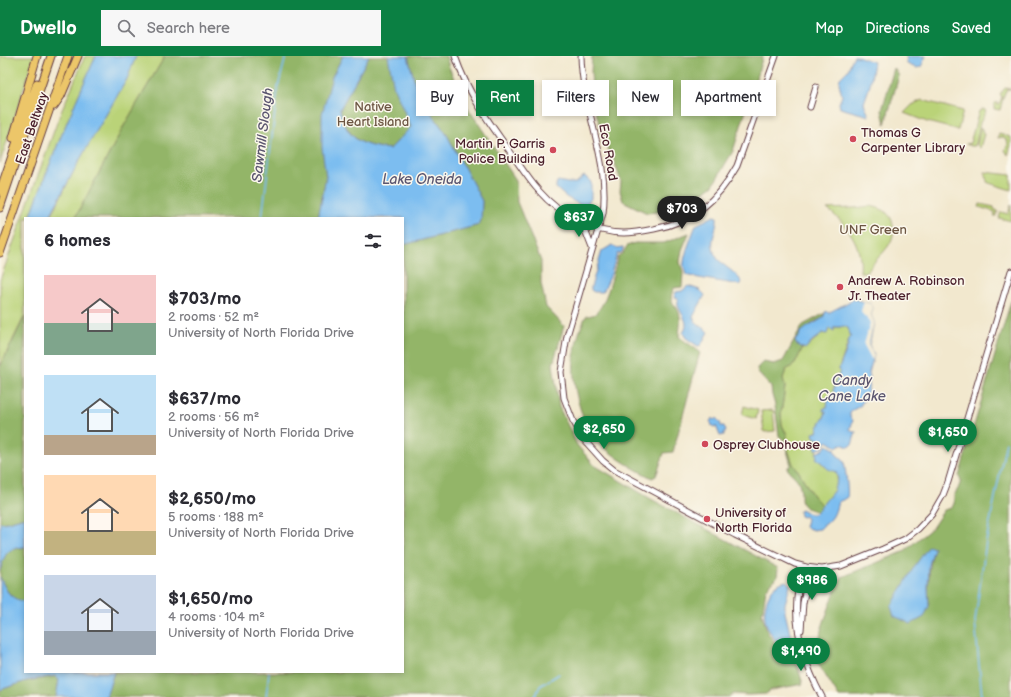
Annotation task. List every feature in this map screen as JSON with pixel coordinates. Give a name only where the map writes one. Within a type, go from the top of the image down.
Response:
[{"type":"highway","points":[[6,171],[9,150],[37,56]]},
{"type":"highway","name":"East Beltway","points":[[0,191],[46,56]]},
{"type":"highway","points":[[0,208],[51,56]]},
{"type":"highway","name":"East Beltway","points":[[0,253],[68,56]]},
{"type":"highway","points":[[50,111],[61,96],[78,56]]},
{"type":"street","points":[[455,56],[469,90],[483,114],[538,190],[556,208],[579,222],[598,229],[624,233],[663,227],[685,219],[700,210],[715,197],[737,166],[776,56]]},
{"type":"street","name":"Eco Road","points":[[581,56],[584,85],[596,134],[603,176],[604,201],[603,213],[567,336],[561,372],[564,398],[573,421],[585,441],[603,461],[614,470],[741,538],[794,564],[822,569],[841,566],[898,543],[927,521],[935,510],[948,482],[1011,271]]},
{"type":"street","points":[[810,107],[816,87]]},
{"type":"street","points":[[579,222],[585,230],[592,249]]},
{"type":"street","points":[[806,567],[808,578],[803,603],[800,638],[812,679],[822,697]]},
{"type":"green space","points":[[0,56],[34,56],[0,163]]},
{"type":"green space","points":[[85,56],[96,56],[61,136],[30,217],[24,217],[24,317],[0,366],[0,280],[59,117]]},
{"type":"green space","points":[[136,56],[165,56],[125,124],[76,217],[51,217],[79,161],[127,79]]},
{"type":"green space","points":[[165,56],[343,56],[332,77],[326,177],[318,217],[76,217],[125,124]]},
{"type":"green space","name":"Native Heart Island","points":[[369,56],[388,56],[411,128],[390,149],[371,146],[357,139],[351,134],[347,127],[340,109]]},
{"type":"green space","points":[[408,56],[446,56],[455,80],[416,80],[416,87]]},
{"type":"green space","points":[[592,56],[763,56],[755,80],[681,80],[681,116],[744,116],[733,151],[713,185],[693,200],[676,210],[647,213],[623,201],[620,191],[621,181],[614,161],[603,138],[597,116],[609,116],[609,80],[592,80]]},
{"type":"green space","points":[[894,68],[899,76],[885,124],[882,110]]},
{"type":"green space","points":[[1005,88],[1011,89],[1007,89],[1000,110],[994,109],[994,103],[996,102],[998,105],[1002,98],[1000,94]]},
{"type":"green space","points":[[922,100],[963,111],[958,130],[927,122],[904,113],[912,105]]},
{"type":"green space","points":[[468,108],[516,180],[517,202],[541,261],[541,283],[546,307],[564,326],[553,364],[559,407],[577,445],[594,465],[651,499],[778,568],[777,577],[766,589],[762,615],[768,633],[778,647],[791,646],[803,684],[771,690],[766,694],[734,694],[729,697],[106,697],[114,673],[404,673],[404,245],[479,225],[481,220],[482,201],[447,135],[434,116],[468,116]]},
{"type":"green space","points":[[984,109],[986,111],[980,123],[975,146],[966,144],[970,143],[979,111]]},
{"type":"green space","points":[[981,127],[983,130],[982,133],[984,134],[980,148],[977,145]]},
{"type":"green space","points":[[999,134],[1011,137],[1011,145],[1008,155],[1005,150],[1008,144],[1007,140],[1003,137],[998,138]]},
{"type":"green space","points":[[985,172],[1011,175],[1011,190],[987,182]]},
{"type":"green space","points":[[980,204],[994,207],[994,209],[998,211],[996,216],[994,216],[995,212],[979,207]]},
{"type":"green space","points":[[1011,205],[1011,221],[999,218],[1001,212],[1008,214]]},
{"type":"green space","name":"UNF Green","points":[[869,206],[876,207],[886,212],[891,218],[893,237],[886,249],[867,272],[860,272],[859,253],[852,236],[841,221],[827,209]]},
{"type":"green space","points":[[689,233],[682,250],[680,262],[683,272],[682,287],[674,288],[671,298],[679,312],[679,337],[700,352],[673,452],[664,453],[656,476],[652,478],[611,453],[591,433],[585,422],[577,399],[574,375],[575,351],[577,339],[586,316],[595,314],[603,303],[610,286],[618,256],[623,253],[627,246],[635,243],[664,243]]},
{"type":"green space","points":[[1011,301],[1011,697],[839,697],[817,662],[821,630],[838,583],[842,577],[903,552],[932,528],[944,510],[951,508],[954,504],[954,495],[961,481],[959,476]],"holes":[[[934,548],[929,577],[929,606],[914,567]]]},
{"type":"green space","points":[[825,313],[823,318],[814,322],[800,333],[798,345],[803,347],[795,364],[786,370],[783,378],[785,387],[781,414],[782,425],[787,435],[786,444],[793,464],[813,496],[822,505],[818,512],[805,507],[801,502],[801,489],[799,483],[787,468],[791,465],[784,440],[779,436],[771,387],[758,373],[757,368],[763,362],[774,364],[783,361],[803,325]]},
{"type":"green space","points":[[24,318],[24,517],[0,523],[0,367]]},
{"type":"green space","points":[[844,325],[848,328],[851,337],[839,369],[840,371],[833,391],[834,394],[831,397],[827,407],[823,409],[826,410],[825,415],[814,437],[819,439],[815,444],[819,459],[827,468],[836,472],[837,477],[834,490],[822,505],[813,496],[793,464],[786,444],[787,435],[782,425],[781,414],[785,387],[783,378],[786,370],[795,364],[803,347],[805,349],[822,333],[825,334],[829,328],[834,330],[834,327]]},
{"type":"green space","points":[[744,406],[758,410],[756,419],[742,415]]},
{"type":"green space","points":[[773,410],[775,431],[764,432],[761,411]]},
{"type":"green space","points":[[24,547],[24,602],[14,599],[4,587],[0,577],[4,555],[10,550]]},
{"type":"green space","points":[[55,676],[59,680],[56,697],[0,697],[0,690],[26,681]]},
{"type":"water","points":[[96,56],[136,56],[127,79],[79,161],[50,217],[30,217],[61,136]]},
{"type":"water","name":"Lake Oneida","points":[[343,56],[369,56],[340,109],[346,127],[356,139],[371,146],[390,149],[411,127],[394,88],[388,56],[408,56],[416,87],[416,116],[434,116],[447,135],[482,201],[481,220],[479,225],[404,245],[404,217],[318,217],[326,177],[322,148],[322,114],[332,77]]},
{"type":"water","points":[[854,56],[874,62],[870,85],[864,103],[869,116],[840,108],[839,103],[842,96],[839,83],[840,78],[848,70]]},
{"type":"water","points":[[906,56],[926,56],[921,67],[916,68],[907,64]]},
{"type":"water","points":[[584,176],[591,182],[591,199],[584,207],[566,197],[556,188],[556,185],[558,181],[576,183]]},
{"type":"water","points":[[714,216],[717,217],[713,244],[715,254],[721,263],[739,278],[742,283],[740,285],[686,275],[684,265],[685,258],[696,225]]},
{"type":"water","points":[[612,245],[616,248],[623,247],[622,252],[617,254],[610,277],[603,292],[594,292],[591,290],[591,287],[602,251]]},
{"type":"water","points":[[688,286],[700,290],[705,295],[693,317],[695,321],[708,332],[701,345],[698,346],[686,338],[683,333],[686,323],[678,307],[678,298],[674,297],[676,292],[682,291]]},
{"type":"water","name":"Candy Cane Lake","points":[[854,299],[871,304],[873,308],[871,315],[874,322],[869,346],[874,355],[869,373],[870,377],[867,395],[860,406],[851,411],[850,414],[850,417],[853,420],[850,430],[856,432],[852,445],[849,447],[841,444],[837,447],[827,441],[823,447],[816,450],[815,444],[818,439],[814,437],[813,433],[817,432],[819,425],[821,424],[820,422],[826,413],[823,409],[827,407],[828,400],[834,394],[833,391],[840,371],[839,369],[851,337],[848,328],[844,326],[834,327],[834,331],[829,328],[827,334],[822,333],[805,349],[796,344],[795,340],[806,328],[823,318],[826,311],[828,313]]},
{"type":"water","points":[[712,418],[714,420],[716,418],[720,422],[721,426],[724,426],[726,431],[724,432],[724,435],[720,436],[716,426],[714,427],[711,425],[712,424],[710,422]]},
{"type":"water","points":[[827,445],[834,449],[835,448],[836,454],[844,461],[847,480],[847,498],[838,502],[834,514],[829,521],[820,529],[813,530],[805,527],[807,519],[805,516],[800,516],[799,511],[801,509],[809,514],[815,514],[835,489],[834,487],[837,483],[836,481],[838,480],[836,472],[828,469],[818,459],[816,459],[816,453],[823,450]]},
{"type":"water","points":[[24,517],[24,547],[14,549],[7,553],[0,571],[0,523]]},
{"type":"water","points":[[929,546],[934,548],[929,565],[929,606],[924,617],[911,624],[894,616],[891,607],[914,567]]},
{"type":"water","points":[[0,577],[9,594],[15,599],[24,602],[24,673],[114,673],[106,697],[56,697],[59,680],[55,676],[26,681],[0,690]]},
{"type":"water","points":[[786,581],[790,585],[785,604],[785,612],[791,638],[783,644],[778,644],[767,626],[765,619],[765,607],[772,590],[780,583]]},
{"type":"pier","points":[[864,302],[871,304],[873,308],[871,315],[874,322],[868,345],[874,356],[872,360],[864,345],[870,323],[861,311]]},
{"type":"waterway","name":"Sawmill Slough","points":[[262,217],[278,87],[286,56]]},
{"type":"waterway","points":[[982,697],[975,621],[986,542],[1006,442]]},
{"type":"waterway","name":"Sawmill Slough","points":[[266,697],[269,673]]},
{"type":"waterway","points":[[535,697],[540,686],[559,674]]},
{"type":"place","name":"Thomas G Carpenter Library","points":[[853,139]]},
{"type":"place","name":"Martin P. Garris Police Building","points":[[553,150]]},
{"type":"place","name":"Andrew A. Robinson Jr. Theater","points":[[840,287]]},
{"type":"place","name":"Osprey Clubhouse","points":[[705,444]]},
{"type":"place","name":"University of North Florida","points":[[707,519]]}]
